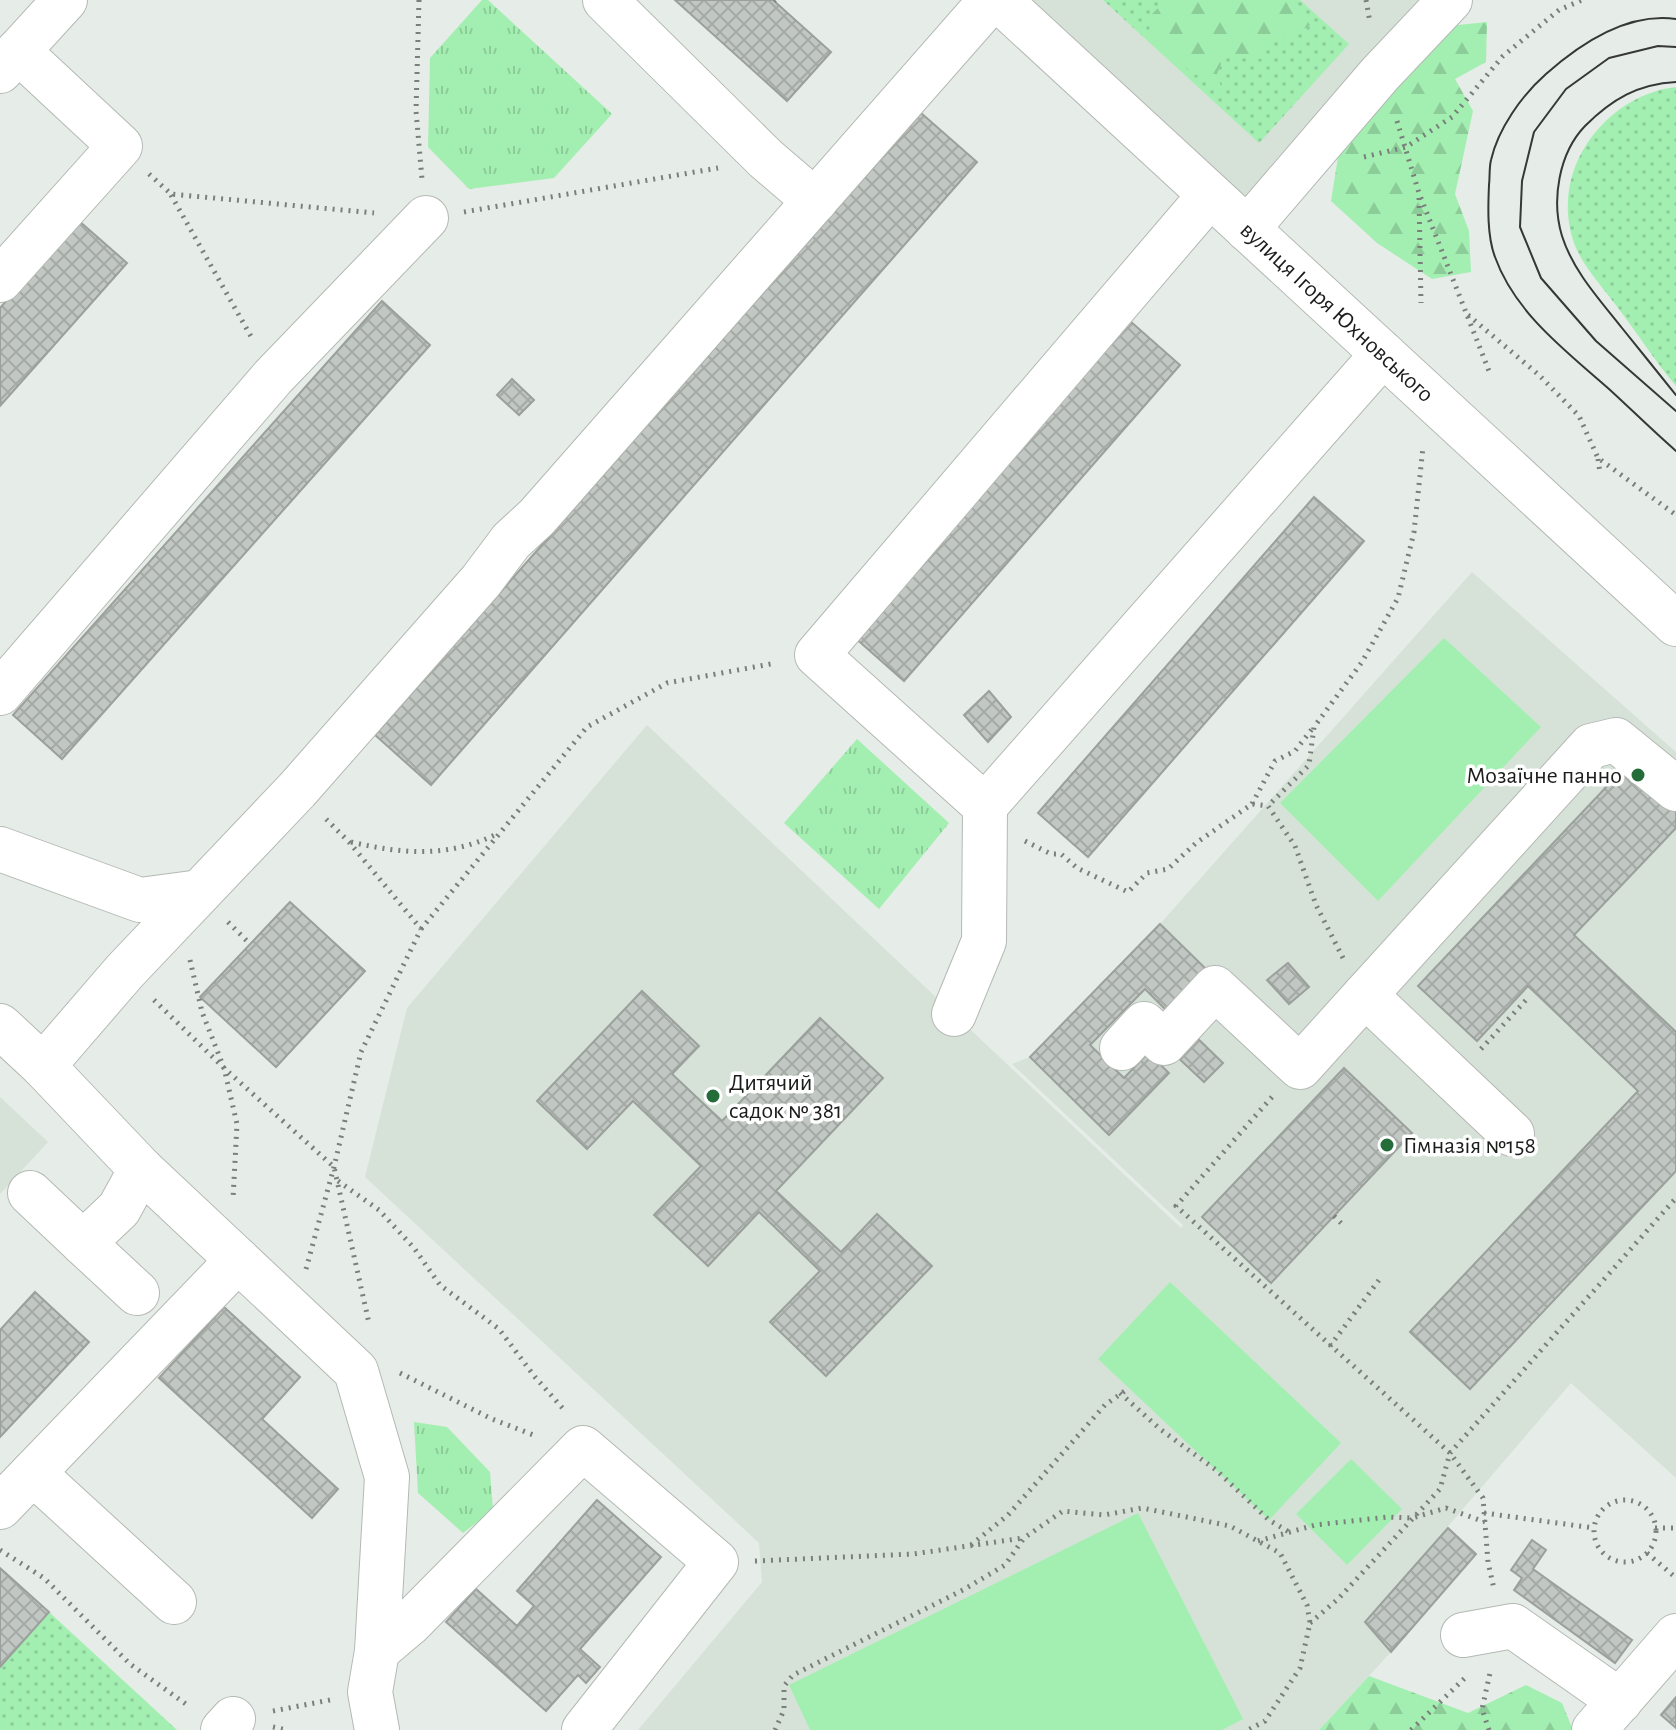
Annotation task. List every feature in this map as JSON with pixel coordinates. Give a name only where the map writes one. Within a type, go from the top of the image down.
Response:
[{"type":"street","points":[[0,280],[120,146],[9,61],[65,0]]},
{"type":"street","points":[[605,0],[766,159],[815,201]]},
{"type":"street","points":[[43,1066],[125,971],[297,790],[481,581],[511,541],[537,517],[991,0]]},
{"type":"street","name":"вулиця Ігоря Юхновського","points":[[999,0],[1676,624]]},
{"type":"street","points":[[1247,229],[1380,74],[1450,0]]},
{"type":"street","points":[[985,813],[817,655],[1210,195]]},
{"type":"street","points":[[0,693],[273,377],[426,218]]},
{"type":"street","points":[[954,1014],[984,941],[985,813],[1383,354]]},
{"type":"street","points":[[1122,1048],[1144,1024],[1164,1043],[1215,988],[1300,1067],[1591,746],[1616,740],[1676,789]]},
{"type":"street","points":[[0,849],[140,900],[189,903]]},
{"type":"street","points":[[1365,995],[1512,1134]]},
{"type":"street","points":[[0,1026],[43,1066],[141,1169],[238,1260],[376,1371],[387,1477],[375,1691]]},
{"type":"street","points":[[83,1243],[119,1209],[141,1169]]},
{"type":"street","points":[[30,1193],[137,1293]]},
{"type":"street","points":[[0,1507],[238,1260]]},
{"type":"street","points":[[375,1691],[409,1624],[580,1450],[716,1562],[584,1730]]},
{"type":"street","points":[[33,1473],[174,1602]]},
{"type":"street","points":[[1463,1635],[1513,1626],[1607,1715],[1676,1636]]},
{"type":"path","points":[[419,0],[416,111],[426,218]]},
{"type":"path","points":[[1406,147],[1452,117],[1503,56],[1559,10],[1582,0]]},
{"type":"path","points":[[1380,74],[1419,193],[1489,371]]},
{"type":"path","points":[[1419,193],[1421,303]]},
{"type":"path","points":[[171,194],[273,377]]},
{"type":"path","points":[[1464,312],[1539,375],[1579,416],[1598,458],[1600,473]]},
{"type":"path","points":[[985,813],[1051,854],[1061,854],[1077,868],[1128,892],[1147,873],[1168,869],[1196,843],[1252,804],[1275,761],[1295,751],[1362,662],[1398,598],[1414,532],[1424,438]]},
{"type":"path","points":[[1598,458],[1676,515]]},
{"type":"path","points":[[306,1272],[361,1052],[421,929],[587,727],[667,683],[817,655]]},
{"type":"path","points":[[1268,806],[1309,765],[1314,727]]},
{"type":"path","points":[[297,790],[349,842],[421,929]]},
{"type":"path","points":[[1252,804],[1268,806],[1295,846],[1316,905],[1365,995]]},
{"type":"path","points":[[349,842],[430,853],[474,845],[501,832]]},
{"type":"path","points":[[189,903],[202,1012],[224,1068],[237,1124],[233,1200]]},
{"type":"path","points":[[125,971],[224,1068],[334,1167],[375,1351],[376,1371],[492,1419],[580,1450]]},
{"type":"path","points":[[1483,1047],[1526,1000]]},
{"type":"path","points":[[1300,1067],[1176,1206],[1450,1453]]},
{"type":"path","points":[[337,1180],[379,1210],[414,1248],[440,1285],[499,1329],[535,1377],[570,1416],[580,1450]]},
{"type":"path","points":[[1310,1623],[1338,1599],[1440,1489],[1450,1453],[1676,1198]]},
{"type":"path","points":[[1334,1216],[1344,1226]]},
{"type":"path","points":[[1330,1346],[1382,1276]]},
{"type":"path","points":[[971,1546],[1008,1515],[1105,1405],[1129,1388]]},
{"type":"path","points":[[1120,1393],[1160,1429],[1216,1470],[1269,1520],[1290,1532]]},
{"type":"path","points":[[1623,1500],[1642,1506],[1650,1513],[1655,1528],[1653,1544],[1647,1553],[1629,1562],[1610,1559],[1596,1544],[1594,1528],[1598,1515],[1605,1507],[1623,1500]]},
{"type":"path","points":[[775,1730],[784,1710],[784,1686],[793,1675],[963,1590],[1005,1565],[1024,1538],[1063,1511],[1104,1515],[1142,1508],[1230,1526],[1280,1553],[1307,1605],[1310,1623],[1300,1668],[1265,1721],[1248,1730]]},
{"type":"path","points":[[1257,1541],[1315,1525],[1388,1517],[1412,1518],[1446,1508],[1485,1522]]},
{"type":"path","points":[[1484,1513],[1594,1528]]},
{"type":"path","points":[[1655,1528],[1676,1528]]},
{"type":"path","points":[[716,1562],[800,1561],[913,1554],[1024,1538]]},
{"type":"path","points":[[0,1550],[44,1578],[130,1664],[170,1695],[227,1726],[375,1691]]},
{"type":"path","points":[[1647,1553],[1676,1578]]},
{"type":"path","points":[[1411,1730],[1432,1709]]},
{"type":"shaded area","points":[[1027,0],[1435,0],[1248,206]]},
{"type":"shaded area","name":"Гімназія №158","points":[[1472,572],[1676,752],[1676,1478],[1571,1383],[1366,1622],[1391,1652],[1319,1730],[638,1730],[762,1582],[759,1543],[365,1177],[407,1008],[647,725],[1181,1228],[1183,1225],[1012,1064],[1030,1057],[1160,924]]},
{"type":"shaded area","points":[[0,1097],[48,1142],[0,1194]]},
{"type":"green space","points":[[482,0],[488,0],[612,114],[554,178],[469,189],[428,147],[430,58]]},
{"type":"green space","points":[[1103,0],[1300,0],[1349,44],[1259,143]]},
{"type":"green space","points":[[1166,0],[1286,0],[1315,22],[1291,37],[1263,40],[1262,59],[1242,58],[1227,50],[1217,74],[1222,90],[1190,71],[1148,36],[1152,14]]},
{"type":"green space","points":[[1487,22],[1486,62],[1455,79],[1473,111],[1455,194],[1469,231],[1471,272],[1432,279],[1377,243],[1331,201],[1339,151],[1439,27]]},
{"type":"green space","points":[[1676,87],[1676,386],[1580,256],[1571,233],[1568,203],[1569,188],[1578,160],[1602,125],[1620,109],[1641,97]]},
{"type":"green space","points":[[1444,638],[1541,727],[1378,901],[1280,803]]},
{"type":"green space","points":[[857,739],[949,823],[879,909],[784,823]]},
{"type":"green space","points":[[1170,1282],[1341,1443],[1269,1520],[1098,1359]]},
{"type":"green space","points":[[414,1422],[447,1427],[490,1472],[493,1510],[463,1533],[418,1493]]},
{"type":"green space","points":[[1351,1459],[1402,1509],[1347,1565],[1296,1514]]},
{"type":"green space","points":[[1138,1513],[1243,1719],[1222,1730],[810,1730],[789,1685]]},
{"type":"green space","points":[[49,1612],[177,1730],[0,1730],[0,1667]]},
{"type":"green space","points":[[1369,1676],[1468,1713],[1526,1685],[1562,1703],[1573,1730],[1319,1730]]},
{"type":"building","points":[[675,0],[773,0],[831,52],[787,101]]},
{"type":"building","points":[[921,113],[977,162],[431,785],[375,735]]},
{"type":"building","points":[[78,220],[127,263],[0,406],[0,308]]},
{"type":"building","points":[[382,301],[430,345],[62,759],[13,715]]},
{"type":"building","points":[[1130,321],[1180,365],[904,681],[854,637]]},
{"type":"building","points":[[512,379],[534,400],[519,415],[497,395]]},
{"type":"building","points":[[1314,497],[1364,541],[1088,857],[1038,813]]},
{"type":"building","points":[[989,691],[1011,717],[988,742],[964,715]]},
{"type":"building","points":[[1628,764],[1676,809],[1676,828],[1574,935],[1676,1032],[1676,1171],[1470,1389],[1410,1332],[1638,1091],[1528,986],[1477,1041],[1418,986]]},
{"type":"building","points":[[290,902],[365,971],[276,1067],[200,997]]},
{"type":"building","points":[[1160,924],[1207,970],[1167,1011],[1145,989],[1090,1045],[1124,1078],[1148,1053],[1169,1073],[1109,1135],[1030,1057]]},
{"type":"building","points":[[1288,963],[1309,987],[1289,1004],[1267,980]]},
{"type":"building","name":"Дитячий садок № 381","points":[[642,991],[699,1046],[672,1074],[722,1121],[820,1018],[883,1078],[776,1191],[841,1252],[877,1214],[932,1266],[826,1376],[770,1322],[820,1271],[759,1212],[708,1266],[654,1215],[701,1166],[633,1101],[587,1149],[537,1101]]},
{"type":"building","points":[[1192,1033],[1223,1063],[1204,1082],[1173,1053]]},
{"type":"building","points":[[1344,1068],[1412,1133],[1271,1283],[1202,1217]]},
{"type":"building","points":[[35,1292],[89,1342],[0,1437],[0,1330]]},
{"type":"building","points":[[224,1307],[300,1377],[262,1419],[338,1489],[312,1518],[159,1378]]},
{"type":"building","points":[[597,1500],[661,1557],[580,1649],[600,1667],[586,1683],[578,1675],[546,1711],[446,1622],[476,1589],[517,1626],[534,1606],[517,1591]]},
{"type":"building","points":[[1448,1528],[1476,1554],[1391,1652],[1365,1622]]},
{"type":"building","points":[[1532,1540],[1546,1550],[1533,1569],[1632,1640],[1615,1663],[1514,1590],[1522,1578],[1511,1570]]},
{"type":"building","points":[[0,1568],[49,1612],[0,1667]]},
{"type":"building","points":[[1676,1697],[1676,1728],[1661,1715]]},
{"type":"tram line","points":[[1676,19],[1640,20],[1606,32],[1574,51],[1537,82],[1512,113],[1494,148],[1488,212],[1495,257],[1515,296],[1543,330],[1676,451]]},
{"type":"tram line","points":[[1676,47],[1658,46],[1609,58],[1566,89],[1534,132],[1522,181],[1520,227],[1541,278],[1596,341],[1676,411]]},
{"type":"tram line","points":[[1676,82],[1650,86],[1626,95],[1585,126],[1563,163],[1557,207],[1562,236],[1580,273],[1676,395]]},
{"type":"place","name":"Мозаїчне панно","points":[[1638,775]]},
{"type":"place","name":"Дитячий садок № 381","points":[[713,1096]]},
{"type":"place","name":"Гімназія №158","points":[[1387,1145]]}]
